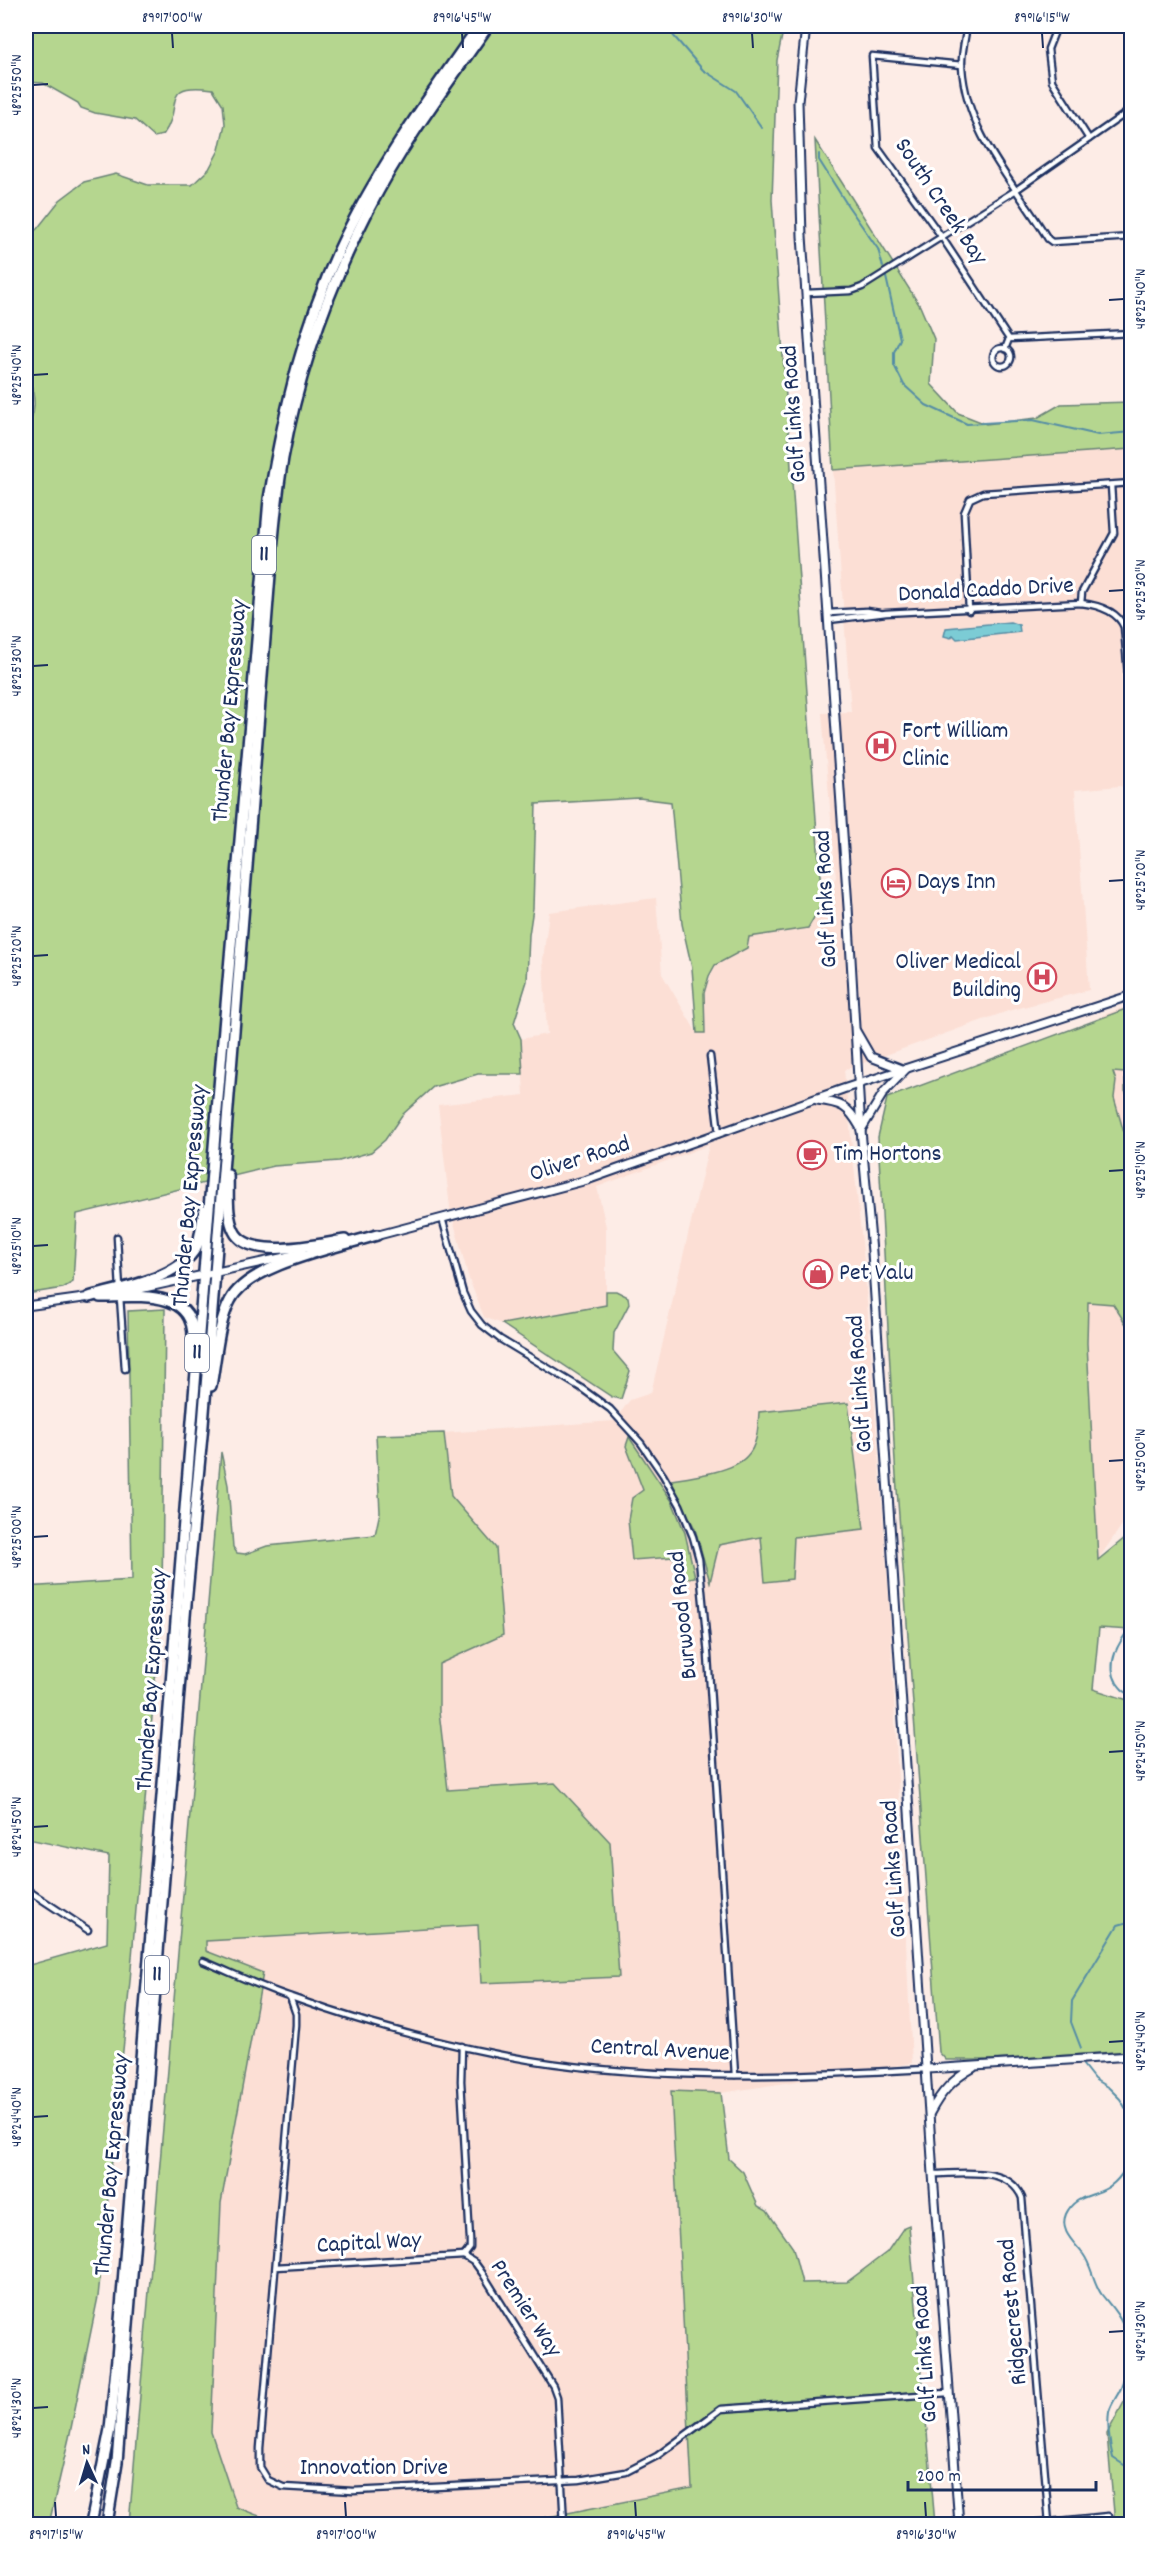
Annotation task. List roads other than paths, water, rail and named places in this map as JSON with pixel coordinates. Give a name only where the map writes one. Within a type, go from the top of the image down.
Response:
[{"type":"highway","name":"Thunder Bay Expressway","points":[[89,2524],[96,2501],[110,2429],[117,2358],[215,1134],[269,499],[284,416],[310,325],[344,239],[405,132],[479,26]]},
{"type":"highway","name":"Thunder Bay Expressway","points":[[106,2524],[117,2462],[186,1604],[203,1425],[271,562],[283,459],[292,416],[317,330],[331,290],[369,208],[410,140],[488,26]]},
{"type":"highway","points":[[227,1128],[230,1212],[232,1225],[240,1239],[256,1247],[268,1249],[377,1235]]},
{"type":"highway","points":[[89,1297],[120,1293],[171,1271],[190,1257],[198,1243],[215,1134]]},
{"type":"highway","points":[[203,1425],[228,1302],[240,1286],[258,1274],[284,1263],[377,1235]]},
{"type":"highway","points":[[120,1293],[178,1303],[189,1314],[194,1331],[191,1431]]},
{"type":"main road","name":"Golf Links Road","points":[[806,26],[798,102],[806,293],[861,1130],[872,1250],[928,2069],[933,2174],[959,2524]]},
{"type":"main road","name":"Oliver Road","points":[[120,1293],[377,1235],[587,1180],[858,1084],[1131,995]]},
{"type":"main road","points":[[814,1100],[838,1103],[849,1109],[861,1130],[884,1092],[904,1069],[871,1057],[855,1029]]},
{"type":"main road","points":[[26,1306],[89,1297]]},
{"type":"main road","name":"Central Avenue","points":[[928,2069],[1131,2056]]},
{"type":"main road","points":[[929,2115],[939,2097],[955,2078],[976,2066]]},
{"type":"street","points":[[967,26],[962,65],[968,106],[990,148],[1052,242],[1131,237]]},
{"type":"street","points":[[1057,26],[1048,49],[1052,81],[1089,140]]},
{"type":"street","name":"South Creek Bay","points":[[962,65],[872,56],[878,148],[941,236],[1009,339]]},
{"type":"street","points":[[806,293],[851,291],[862,287],[1016,189],[1131,109]]},
{"type":"street","points":[[1005,349],[1009,339],[1131,333]]},
{"type":"street","points":[[1005,349],[1010,352],[1011,358],[1006,366],[1000,366],[995,363],[993,355],[997,350],[1005,349]]},
{"type":"street","points":[[969,610],[964,513],[970,499],[983,493],[1131,483]]},
{"type":"street","points":[[1081,603],[1082,592],[1114,533],[1111,485]]},
{"type":"street","name":"Donald Caddo Drive","points":[[828,616],[867,611],[886,614],[1081,603],[1107,610],[1117,617],[1124,627],[1131,725]]},
{"type":"street","points":[[710,1056],[719,1134]]},
{"type":"street","name":"Burwood Road","points":[[442,1218],[463,1293],[471,1311],[482,1325],[500,1339],[610,1408],[641,1443],[663,1475],[680,1505],[693,1537],[699,1559],[708,1654],[735,2075]]},
{"type":"street","points":[[117,1237],[125,1369]]},
{"type":"street","points":[[26,1889],[88,1930]]},
{"type":"street","name":"Central Avenue","points":[[203,1961],[290,1997],[395,2030],[502,2055],[584,2067],[660,2073],[735,2075],[928,2069]]},
{"type":"street","name":"Innovation Drive","points":[[290,1997],[296,2014],[296,2025],[260,2448],[260,2467],[268,2480],[283,2487],[353,2491],[562,2481],[626,2472],[657,2456],[721,2409],[948,2393]]},
{"type":"street","name":"Premier Way","points":[[462,2046],[461,2081],[470,2240],[470,2248],[464,2256],[475,2263],[483,2274],[553,2386],[557,2397],[564,2524]]},
{"type":"street","name":"Ridgecrest Road","points":[[933,2174],[996,2175],[1010,2182],[1022,2198],[1048,2523]]},
{"type":"street","name":"Capital Way","points":[[276,2267],[464,2256]]},
{"type":"street","points":[[1030,2524],[1108,2516]]},
{"type":"water","points":[[1010,622],[1019,625],[1020,632],[957,639],[953,635],[951,638],[944,636],[946,628]]},
{"type":"waterway","points":[[649,26],[672,34],[703,70],[736,91],[762,128]]},
{"type":"waterway","points":[[819,154],[819,160],[878,249],[883,267]]},
{"type":"waterway","points":[[886,277],[900,339],[894,352],[894,365],[904,385],[926,405],[967,424],[1033,420],[1098,435],[1132,432]]},
{"type":"waterway","points":[[1132,1625],[1118,1646],[1112,1668],[1117,1683],[1132,1695]]},
{"type":"waterway","points":[[1081,2048],[1071,2022],[1072,2001],[1118,1925],[1132,1921]]},
{"type":"waterway","points":[[1083,2065],[1094,2079],[1109,2088],[1120,2099],[1132,2119]]},
{"type":"waterway","points":[[1132,2156],[1122,2174],[1115,2181],[1107,2188],[1074,2203],[1064,2220],[1068,2236],[1083,2254],[1099,2290],[1116,2313],[1125,2331],[1125,2375],[1109,2412],[1109,2429],[1113,2458],[1132,2470]]},
{"type":"place","name":"Fort William Clinic","points":[[881,746]]},
{"type":"place","name":"Days Inn","points":[[896,883]]},
{"type":"place","name":"Oliver Medical Building","points":[[1042,977]]},
{"type":"place","name":"Tim Hortons","points":[[812,1155]]},
{"type":"place","name":"Pet Valu","points":[[818,1274]]}]
